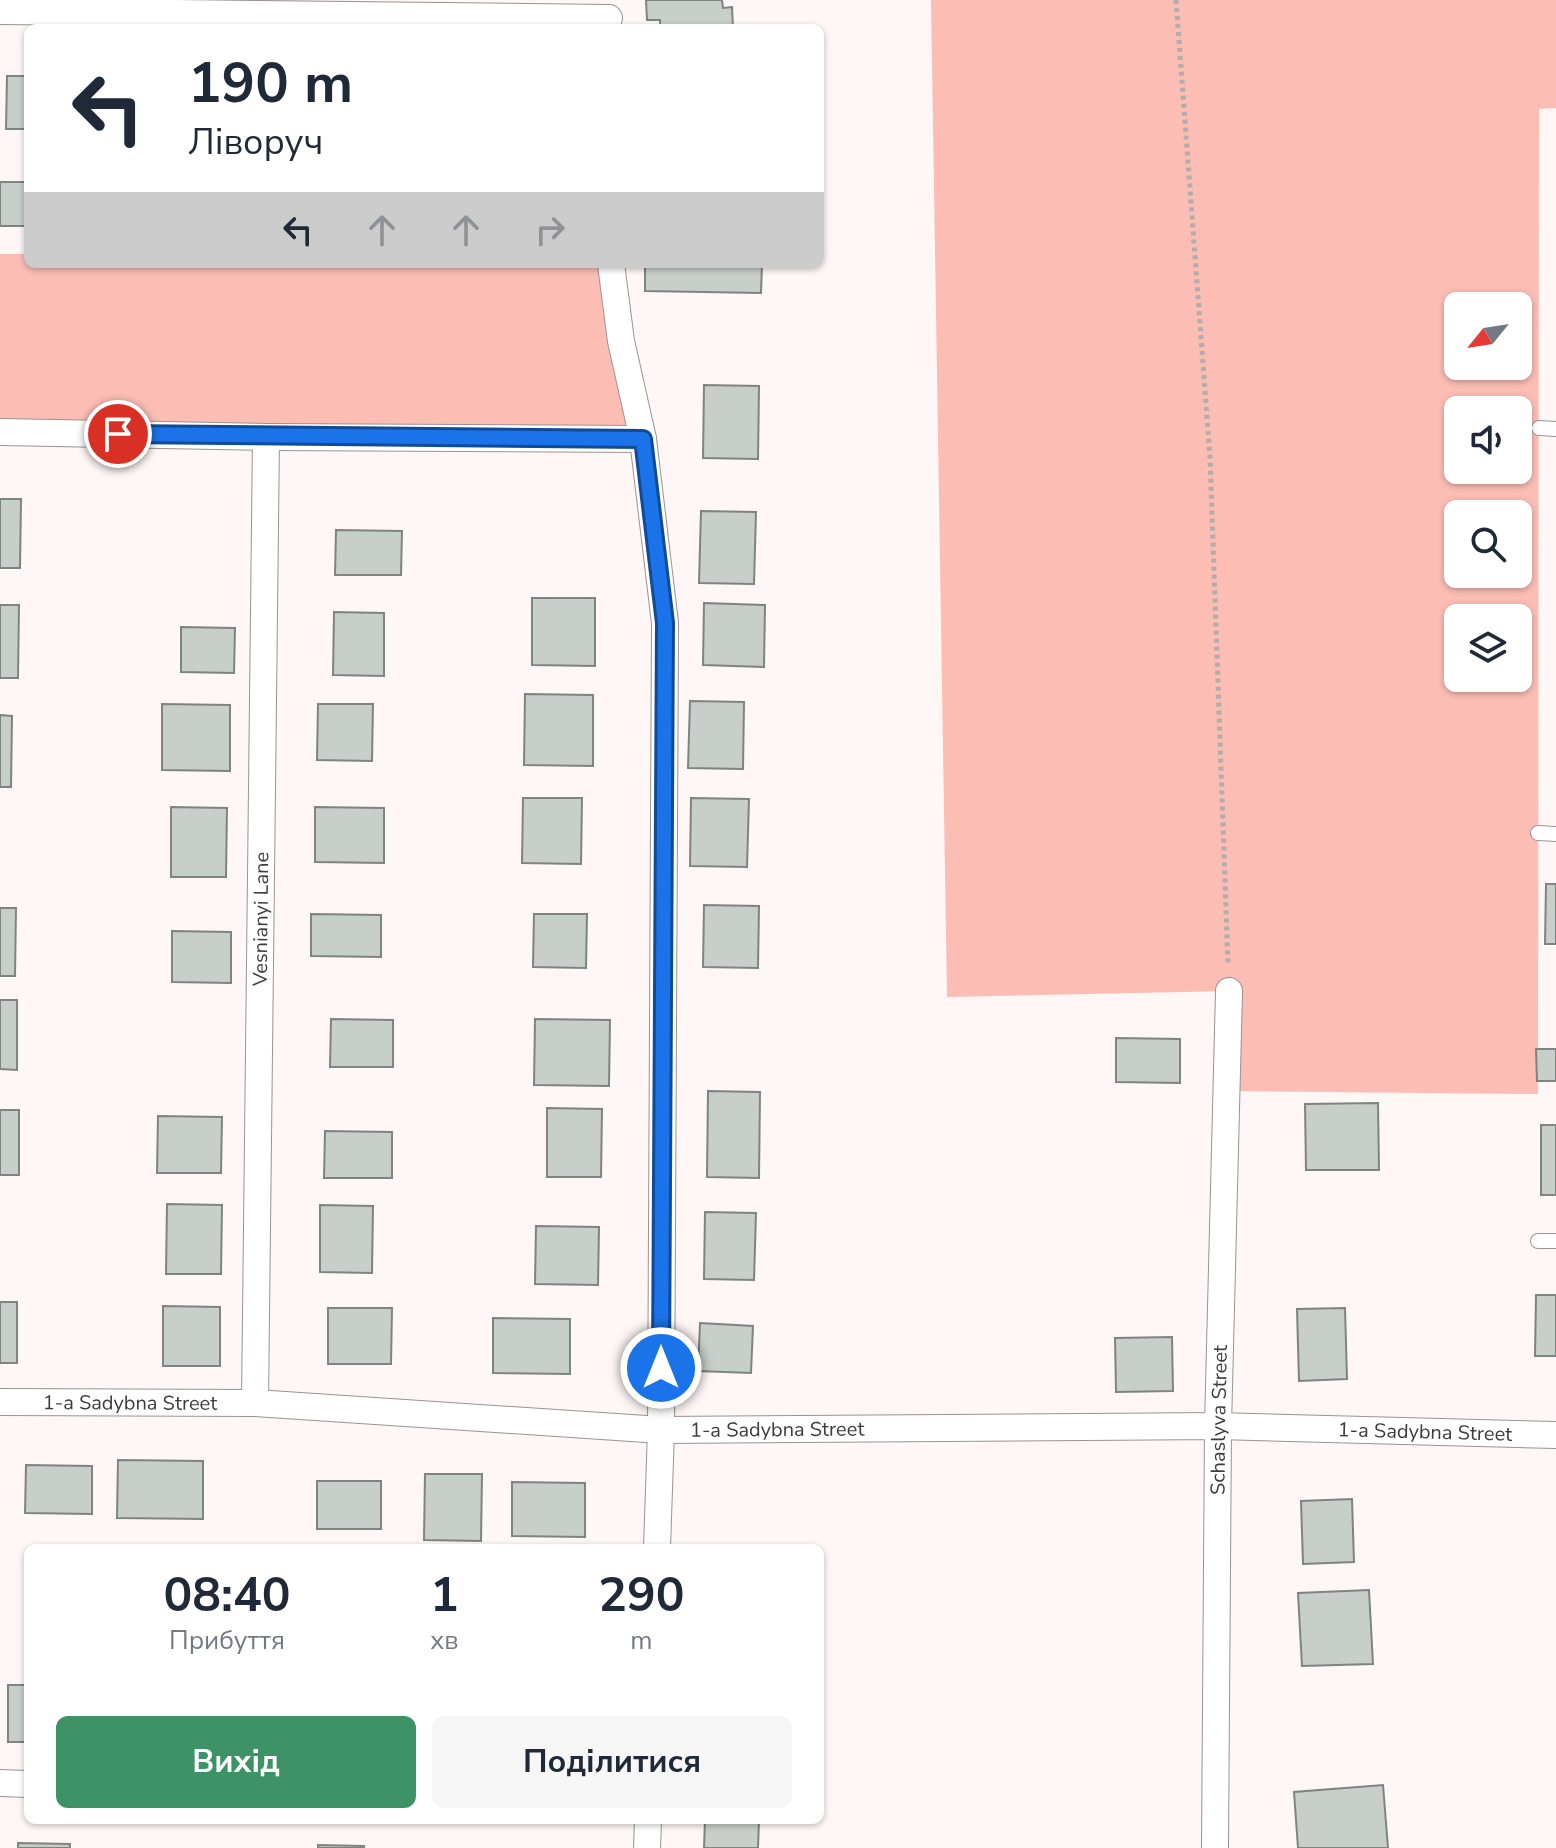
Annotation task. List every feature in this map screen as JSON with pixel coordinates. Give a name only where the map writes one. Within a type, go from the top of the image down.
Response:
[{"type":"street","points":[[0,11],[609,15]]},
{"type":"street","points":[[612,268],[621,341],[643,439],[665,623],[661,1430],[657,1544]]},
{"type":"street","points":[[0,432],[643,439]]},
{"type":"street","name":"Vesnianyi Lane","points":[[255,1403],[266,437]]},
{"type":"street","name":"Schaslyva Street","points":[[1215,1848],[1218,1426],[1229,991]]},
{"type":"street","name":"1-a Sadybna Street","points":[[0,1402],[255,1403],[661,1430],[1218,1426],[1556,1435]]},
{"type":"street","points":[[0,1783],[24,1784]]},
{"type":"street","points":[[647,1848],[648,1824]]},
{"type":"lane","points":[[1539,428],[1556,429]]},
{"type":"lane","points":[[1538,833],[1556,834]]},
{"type":"lane","points":[[1538,1241],[1556,1241]]},
{"type":"path","points":[[1176,0],[1210,458],[1229,991]]},
{"type":"shaded area","points":[[931,0],[1556,0],[1556,108],[1539,109],[1538,1094],[1226,1091],[1228,991],[947,997]]},
{"type":"shaded area","points":[[0,254],[24,254],[24,268],[612,268],[643,439],[0,432]]},
{"type":"building","points":[[646,0],[722,0],[723,8],[732,7],[733,24],[660,24],[660,20],[647,20]]},
{"type":"building","points":[[7,76],[24,76],[24,129],[6,129]]},
{"type":"building","points":[[0,182],[24,182],[24,226],[0,226]]},
{"type":"building","points":[[645,268],[762,268],[761,293],[645,291]]},
{"type":"building","points":[[704,385],[759,386],[758,459],[703,458]]},
{"type":"building","points":[[0,499],[21,499],[20,568],[0,568]]},
{"type":"building","points":[[701,511],[756,512],[754,584],[699,583]]},
{"type":"building","points":[[336,530],[402,531],[401,575],[335,575]]},
{"type":"building","points":[[532,598],[595,598],[595,666],[532,665]]},
{"type":"building","points":[[704,603],[765,605],[764,667],[703,665]]},
{"type":"building","points":[[0,605],[19,605],[18,678],[0,678]]},
{"type":"building","points":[[334,612],[384,613],[384,676],[333,675]]},
{"type":"building","points":[[181,627],[235,628],[234,673],[181,672]]},
{"type":"building","points":[[525,694],[593,695],[593,766],[524,765]]},
{"type":"building","points":[[690,701],[744,702],[743,769],[688,768]]},
{"type":"building","points":[[162,704],[230,705],[230,771],[162,770]]},
{"type":"building","points":[[318,704],[373,704],[372,761],[317,760]]},
{"type":"building","points":[[0,715],[12,716],[11,787],[0,787]]},
{"type":"building","points":[[523,798],[582,798],[581,864],[522,863]]},
{"type":"building","points":[[691,798],[749,799],[747,867],[690,866]]},
{"type":"building","points":[[171,807],[227,808],[226,877],[171,877]]},
{"type":"building","points":[[315,807],[384,808],[384,863],[315,862]]},
{"type":"building","points":[[1546,884],[1556,884],[1556,944],[1545,944]]},
{"type":"building","points":[[704,905],[759,906],[758,968],[703,967]]},
{"type":"building","points":[[0,908],[16,908],[15,976],[0,976]]},
{"type":"building","points":[[311,914],[381,915],[381,957],[311,956]]},
{"type":"building","points":[[534,914],[587,914],[586,968],[533,967]]},
{"type":"building","points":[[172,931],[231,932],[231,983],[172,982]]},
{"type":"building","points":[[0,1000],[17,1000],[17,1070],[0,1069]]},
{"type":"building","points":[[331,1019],[393,1020],[393,1067],[330,1067]]},
{"type":"building","points":[[535,1019],[610,1020],[609,1086],[534,1085]]},
{"type":"building","points":[[1116,1038],[1180,1039],[1180,1083],[1116,1082]]},
{"type":"building","points":[[1536,1049],[1556,1049],[1556,1081],[1537,1081]]},
{"type":"building","points":[[708,1091],[760,1092],[759,1178],[707,1177]]},
{"type":"building","points":[[1378,1103],[1379,1170],[1306,1170],[1305,1104]]},
{"type":"building","points":[[547,1108],[602,1109],[601,1177],[547,1177]]},
{"type":"building","points":[[0,1110],[19,1110],[19,1175],[0,1175]]},
{"type":"building","points":[[158,1116],[222,1117],[221,1173],[157,1173]]},
{"type":"building","points":[[1541,1125],[1556,1125],[1556,1195],[1541,1195]]},
{"type":"building","points":[[325,1131],[392,1132],[392,1178],[324,1178]]},
{"type":"building","points":[[167,1204],[222,1205],[221,1274],[166,1274]]},
{"type":"building","points":[[320,1205],[373,1206],[372,1273],[320,1272]]},
{"type":"building","points":[[705,1212],[756,1213],[754,1280],[704,1279]]},
{"type":"building","points":[[536,1226],[599,1227],[598,1285],[535,1284]]},
{"type":"building","points":[[1536,1295],[1556,1295],[1556,1356],[1535,1356]]},
{"type":"building","points":[[0,1302],[17,1302],[17,1363],[0,1363]]},
{"type":"building","points":[[163,1306],[220,1307],[220,1366],[163,1366]]},
{"type":"building","points":[[328,1308],[392,1308],[391,1364],[328,1364]]},
{"type":"building","points":[[1345,1308],[1347,1379],[1299,1381],[1297,1309]]},
{"type":"building","points":[[493,1318],[570,1319],[570,1374],[493,1373]]},
{"type":"building","points":[[700,1323],[753,1326],[751,1373],[698,1371]]},
{"type":"building","points":[[1172,1337],[1173,1391],[1116,1392],[1115,1338]]},
{"type":"building","points":[[118,1460],[203,1461],[203,1519],[117,1518]]},
{"type":"building","points":[[26,1465],[92,1466],[92,1514],[25,1513]]},
{"type":"building","points":[[425,1474],[482,1474],[481,1541],[424,1540]]},
{"type":"building","points":[[317,1481],[381,1481],[381,1529],[317,1529]]},
{"type":"building","points":[[512,1482],[585,1483],[585,1537],[512,1536]]},
{"type":"building","points":[[1352,1499],[1354,1562],[1303,1564],[1301,1501]]},
{"type":"building","points":[[1369,1590],[1373,1664],[1302,1666],[1298,1593]]},
{"type":"building","points":[[8,1685],[24,1685],[24,1742],[8,1742]]},
{"type":"building","points":[[1383,1785],[1388,1848],[1298,1848],[1294,1792]]},
{"type":"building","points":[[705,1824],[759,1824],[758,1848],[704,1848]]},
{"type":"building","points":[[18,1843],[70,1844],[70,1848],[18,1848]]},
{"type":"building","points":[[318,1845],[364,1846],[364,1848],[318,1848]]},
{"type":"route","points":[[118,434],[643,439],[665,623],[661,1368]]}]
